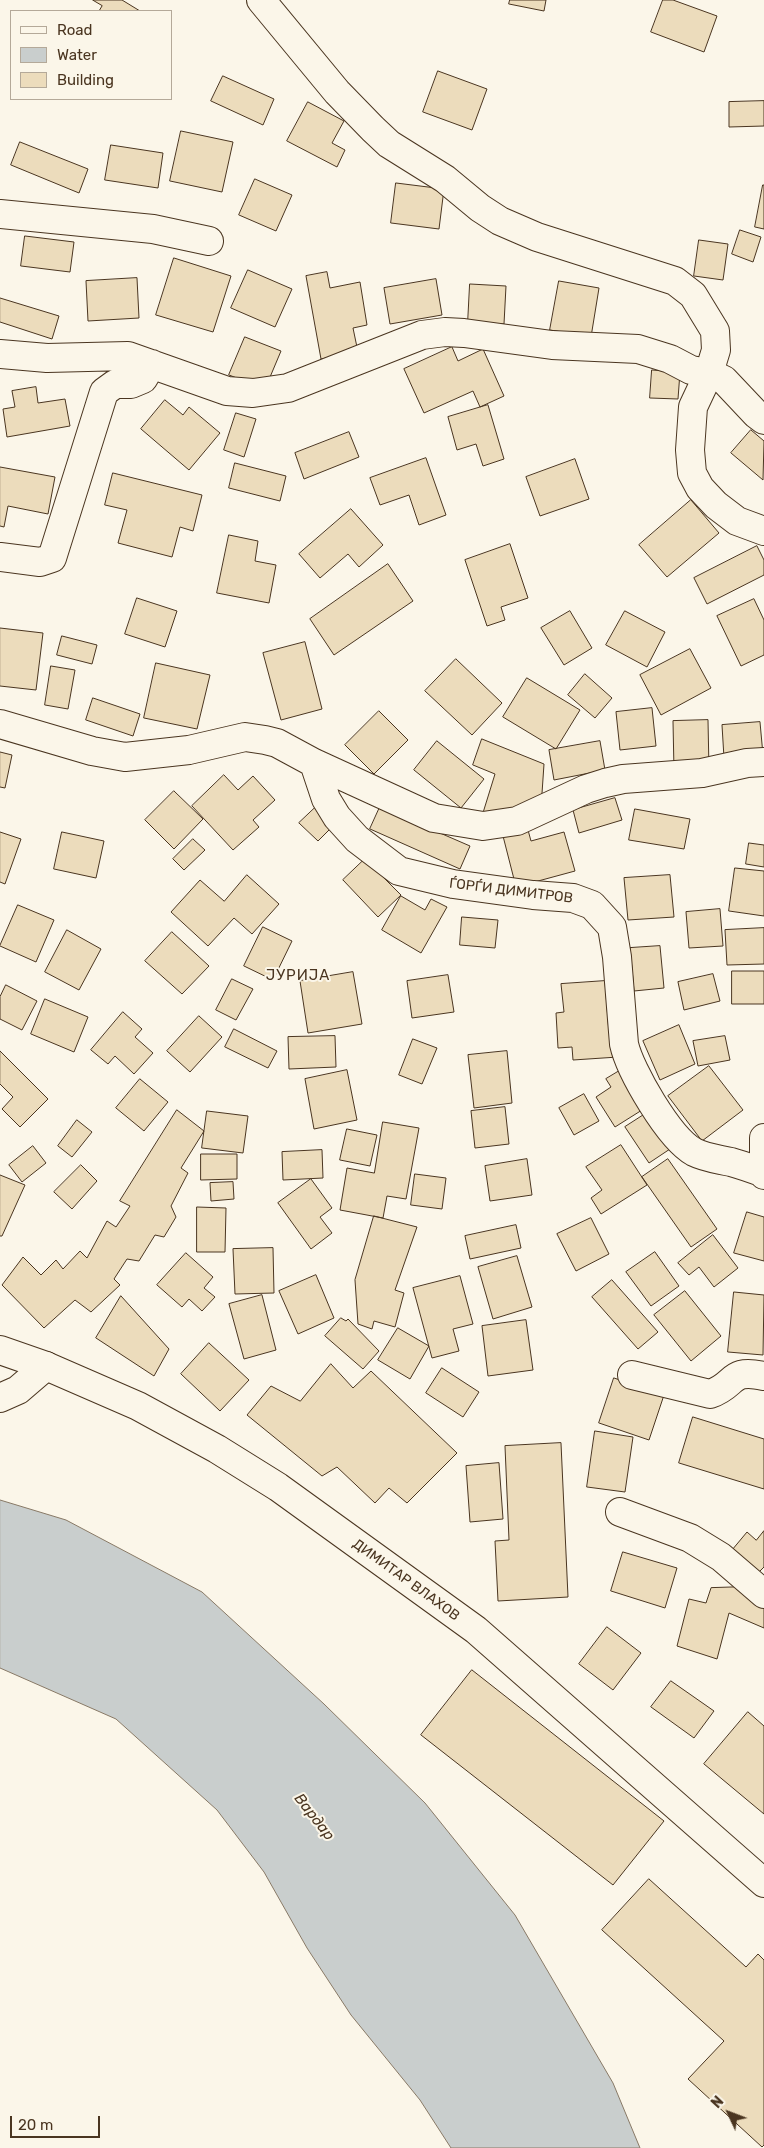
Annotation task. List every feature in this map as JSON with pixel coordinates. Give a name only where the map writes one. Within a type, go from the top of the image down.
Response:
[{"type":"street","points":[[260,0],[337,92],[373,129],[389,144],[445,179],[480,208],[500,221],[537,237],[675,281],[693,295],[715,331],[716,350],[709,373],[693,407],[690,450],[692,473],[700,488],[716,505],[737,521],[764,532]]},
{"type":"street","points":[[0,214],[80,223],[132,226],[209,241]]},
{"type":"street","points":[[0,354],[47,358],[128,356],[227,391],[253,393],[288,388],[422,335],[445,332],[552,345],[638,349],[724,380],[764,420]]},
{"type":"street","points":[[0,558],[40,562],[52,558],[104,392],[115,384],[131,384],[144,379],[152,364]]},
{"type":"street","points":[[0,724],[92,751],[125,757],[189,750],[245,737],[277,743],[314,763],[434,818],[483,826],[516,821],[586,789],[605,783],[623,779],[702,773],[747,763],[764,762]]},
{"type":"street","name":"ЃОРЃИ ДИМИТРОВ","points":[[314,763],[326,799],[337,817],[357,839],[399,871],[453,884],[532,895],[573,898],[592,905],[612,927],[617,957],[626,1055],[660,1115],[675,1136],[692,1151],[709,1158],[733,1162],[764,1174]]},
{"type":"street","points":[[764,1138],[764,1174]]},
{"type":"street","name":"ДИМИТАР ВЛАХОВ","points":[[0,1350],[46,1366],[138,1406],[217,1449],[286,1492],[476,1630],[764,1883]]},
{"type":"street","points":[[0,1398],[18,1390],[46,1366]]},
{"type":"street","points":[[632,1375],[710,1394],[718,1392],[738,1374],[750,1373],[764,1376]]},
{"type":"street","points":[[620,1512],[690,1538],[721,1556],[764,1594]]},
{"type":"water","name":"Вардар","points":[[0,1500],[66,1520],[202,1592],[324,1704],[425,1803],[515,1915],[613,2083],[640,2148],[451,2148],[420,2100],[351,2015],[307,1948],[264,1872],[217,1810],[116,1719],[0,1668]]},
{"type":"building","points":[[93,0],[122,0],[138,10],[100,10],[102,6]]},
{"type":"building","points":[[510,0],[546,0],[544,11],[509,4]]},
{"type":"building","points":[[663,0],[673,0],[717,16],[704,52],[651,32]]},
{"type":"building","points":[[438,71],[487,89],[472,130],[423,112]]},
{"type":"building","points":[[223,76],[274,99],[263,125],[211,101]]},
{"type":"building","points":[[764,101],[764,126],[729,127],[729,102]]},
{"type":"building","points":[[308,102],[344,121],[332,143],[345,150],[337,167],[287,141]]},
{"type":"building","points":[[181,131],[233,142],[222,192],[170,181]]},
{"type":"building","points":[[20,142],[88,169],[79,193],[11,165]]},
{"type":"building","points":[[111,145],[163,153],[158,188],[105,180]]},
{"type":"building","points":[[255,179],[292,195],[276,231],[239,215]]},
{"type":"building","points":[[396,183],[444,189],[439,229],[391,223]]},
{"type":"building","points":[[764,185],[764,229],[755,227]]},
{"type":"building","points":[[740,230],[761,237],[753,262],[732,254]]},
{"type":"building","points":[[25,236],[74,242],[70,272],[21,266]]},
{"type":"building","points":[[699,240],[728,244],[723,280],[694,276]]},
{"type":"building","points":[[174,258],[231,276],[213,332],[156,315]]},
{"type":"building","points":[[248,270],[292,289],[275,327],[231,308]]},
{"type":"building","points":[[327,272],[330,288],[360,282],[367,325],[353,328],[358,352],[321,359],[306,276]]},
{"type":"building","points":[[137,278],[139,318],[88,321],[86,281]]},
{"type":"building","points":[[436,279],[442,315],[390,324],[384,288]]},
{"type":"building","points":[[559,281],[599,288],[591,337],[550,330]]},
{"type":"building","points":[[470,284],[506,286],[504,324],[468,323]]},
{"type":"building","points":[[0,298],[59,316],[52,339],[0,322]]},
{"type":"building","points":[[245,337],[281,351],[265,389],[229,375]]},
{"type":"building","points":[[452,347],[458,361],[483,349],[504,396],[480,407],[473,391],[424,413],[404,369]]},
{"type":"building","points":[[652,370],[680,372],[678,399],[650,398]]},
{"type":"building","points":[[36,387],[38,403],[65,399],[70,426],[7,437],[3,409],[15,407],[12,391]]},
{"type":"building","points":[[165,400],[183,415],[189,407],[220,433],[189,470],[141,429]]},
{"type":"building","points":[[488,405],[504,459],[483,466],[476,444],[457,450],[448,417]]},
{"type":"building","points":[[236,413],[256,419],[244,457],[224,450]]},
{"type":"building","points":[[751,430],[764,441],[763,480],[731,453]]},
{"type":"building","points":[[349,432],[359,457],[304,479],[295,453]]},
{"type":"building","points":[[426,458],[446,515],[419,525],[409,495],[380,505],[370,478]]},
{"type":"building","points":[[575,459],[589,499],[540,516],[526,477]]},
{"type":"building","points":[[235,463],[286,476],[280,501],[229,488]]},
{"type":"building","points":[[0,467],[55,477],[48,514],[8,506],[4,527],[0,526]]},
{"type":"building","points":[[113,473],[202,495],[193,531],[180,527],[172,557],[118,543],[127,510],[105,505]]},
{"type":"building","points":[[691,500],[719,533],[667,577],[639,545]]},
{"type":"building","points":[[351,509],[383,545],[359,567],[348,554],[320,578],[299,554]]},
{"type":"building","points":[[229,535],[258,541],[255,561],[276,565],[269,603],[217,593]]},
{"type":"building","points":[[510,544],[528,598],[501,607],[505,620],[487,626],[465,560]]},
{"type":"building","points":[[757,546],[764,560],[764,575],[707,604],[694,578]]},
{"type":"building","points":[[388,564],[413,601],[334,655],[310,619]]},
{"type":"building","points":[[137,598],[177,611],[165,647],[125,634]]},
{"type":"building","points":[[754,599],[764,620],[764,655],[741,666],[717,616]]},
{"type":"building","points":[[570,611],[592,648],[564,665],[541,628]]},
{"type":"building","points":[[625,611],[665,632],[647,667],[606,645]]},
{"type":"building","points":[[0,628],[43,633],[36,690],[0,686]]},
{"type":"building","points":[[62,636],[97,645],[92,664],[57,655]]},
{"type":"building","points":[[305,642],[322,709],[281,720],[263,653]]},
{"type":"building","points":[[690,649],[711,688],[661,715],[640,675]]},
{"type":"building","points":[[456,659],[502,703],[472,735],[425,691]]},
{"type":"building","points":[[156,663],[210,675],[197,729],[144,718]]},
{"type":"building","points":[[51,666],[75,670],[68,709],[45,705]]},
{"type":"building","points":[[585,674],[612,698],[595,718],[568,695]]},
{"type":"building","points":[[527,678],[580,710],[556,749],[503,717]]},
{"type":"building","points":[[93,698],[140,714],[133,736],[86,720]]},
{"type":"building","points":[[652,708],[656,746],[620,750],[616,712]]},
{"type":"building","points":[[379,711],[408,740],[374,774],[345,745]]},
{"type":"building","points":[[708,720],[709,770],[674,771],[673,721]]},
{"type":"building","points":[[760,722],[763,755],[724,758],[722,725]]},
{"type":"building","points":[[482,739],[544,764],[541,808],[482,816],[495,774],[473,765]]},
{"type":"building","points":[[437,741],[484,779],[461,808],[414,770]]},
{"type":"building","points":[[600,741],[605,770],[554,780],[549,750]]},
{"type":"building","points":[[0,752],[12,755],[5,788],[0,787]]},
{"type":"building","points":[[224,775],[238,790],[253,776],[275,800],[253,820],[259,827],[233,850],[192,806]]},
{"type":"building","points":[[174,791],[203,819],[174,849],[145,820]]},
{"type":"building","points":[[615,798],[622,820],[579,833],[573,810]]},
{"type":"building","points":[[317,806],[335,824],[318,841],[299,823]]},
{"type":"building","points":[[380,807],[470,846],[460,869],[370,829]]},
{"type":"building","points":[[635,809],[690,819],[684,849],[629,840]]},
{"type":"building","points":[[528,830],[531,841],[564,832],[575,871],[516,887],[503,836]]},
{"type":"building","points":[[0,832],[21,839],[5,884],[0,882]]},
{"type":"building","points":[[62,832],[104,841],[96,878],[54,869]]},
{"type":"building","points":[[193,839],[205,850],[184,870],[173,859]]},
{"type":"building","points":[[749,843],[764,845],[764,867],[746,864]]},
{"type":"building","points":[[365,859],[401,895],[378,917],[343,880]]},
{"type":"building","points":[[735,868],[764,871],[764,916],[729,911]]},
{"type":"building","points":[[247,875],[279,904],[252,934],[234,918],[208,946],[171,912],[200,880],[224,901]]},
{"type":"building","points":[[670,875],[674,917],[628,920],[624,878]]},
{"type":"building","points":[[401,896],[425,910],[431,899],[447,907],[421,953],[382,930]]},
{"type":"building","points":[[18,905],[54,920],[36,962],[0,946]]},
{"type":"building","points":[[720,909],[723,946],[689,948],[686,912]]},
{"type":"building","points":[[462,917],[498,920],[495,948],[460,945]]},
{"type":"building","points":[[263,927],[292,941],[273,980],[244,966]]},
{"type":"building","points":[[764,928],[764,964],[727,965],[725,930]]},
{"type":"building","points":[[67,930],[101,949],[79,990],[45,972]]},
{"type":"building","points":[[172,932],[209,966],[182,994],[145,961]]},
{"type":"building","points":[[660,946],[664,988],[634,991],[630,948]]},
{"type":"building","points":[[732,971],[764,971],[764,1004],[732,1004]]},
{"type":"building","points":[[353,972],[362,1024],[308,1033],[300,981]]},
{"type":"building","points":[[713,974],[720,1001],[684,1010],[678,982]]},
{"type":"building","points":[[448,975],[454,1012],[412,1018],[407,981]]},
{"type":"building","points":[[232,979],[253,989],[236,1020],[216,1010]]},
{"type":"building","points":[[605,981],[609,1032],[617,1032],[618,1057],[573,1060],[572,1047],[558,1048],[556,1013],[564,1012],[561,984]]},
{"type":"building","points":[[6,985],[37,1001],[22,1030],[0,1019],[0,997]]},
{"type":"building","points":[[45,999],[88,1017],[74,1052],[31,1034]]},
{"type":"building","points":[[123,1012],[142,1029],[135,1037],[153,1053],[134,1074],[115,1056],[108,1064],[91,1050]]},
{"type":"building","points":[[199,1016],[222,1037],[190,1072],[167,1051]]},
{"type":"building","points":[[679,1025],[695,1064],[660,1080],[643,1041]]},
{"type":"building","points":[[234,1029],[277,1051],[268,1068],[225,1047]]},
{"type":"building","points":[[335,1036],[336,1067],[289,1069],[288,1037]]},
{"type":"building","points":[[725,1036],[730,1060],[698,1066],[693,1041]]},
{"type":"building","points":[[413,1039],[437,1048],[422,1084],[399,1075]]},
{"type":"building","points":[[0,1051],[48,1099],[20,1127],[2,1109],[13,1097],[0,1084]]},
{"type":"building","points":[[507,1051],[512,1103],[474,1108],[468,1055]]},
{"type":"building","points":[[709,1066],[743,1110],[702,1141],[668,1096]]},
{"type":"building","points":[[626,1067],[650,1105],[615,1127],[596,1097],[611,1087],[606,1079]]},
{"type":"building","points":[[347,1070],[357,1120],[314,1129],[305,1079]]},
{"type":"building","points":[[140,1079],[168,1102],[144,1131],[116,1108]]},
{"type":"building","points":[[584,1094],[599,1121],[574,1135],[559,1108]]},
{"type":"building","points":[[505,1107],[509,1144],[475,1148],[471,1111]]},
{"type":"building","points":[[653,1109],[676,1145],[649,1163],[625,1127]]},
{"type":"building","points":[[177,1110],[204,1131],[181,1168],[188,1173],[171,1206],[176,1217],[164,1237],[155,1235],[139,1261],[127,1259],[114,1279],[120,1285],[91,1312],[75,1300],[44,1328],[2,1285],[23,1257],[41,1275],[56,1260],[63,1269],[80,1251],[87,1258],[107,1221],[116,1227],[130,1206],[120,1201]]},
{"type":"building","points":[[207,1111],[248,1116],[243,1153],[202,1148]]},
{"type":"building","points":[[77,1120],[92,1132],[72,1157],[58,1146]]},
{"type":"building","points":[[383,1122],[419,1128],[406,1199],[387,1196],[383,1218],[340,1210],[347,1168],[374,1173]]},
{"type":"building","points":[[347,1129],[377,1135],[370,1166],[340,1160]]},
{"type":"building","points":[[621,1145],[647,1185],[601,1214],[591,1198],[602,1190],[586,1167]]},
{"type":"building","points":[[33,1146],[46,1163],[22,1182],[9,1165]]},
{"type":"building","points":[[322,1150],[323,1178],[283,1180],[282,1152]]},
{"type":"building","points":[[201,1154],[237,1154],[237,1179],[201,1180]]},
{"type":"building","points":[[527,1159],[532,1195],[490,1201],[485,1166]]},
{"type":"building","points":[[668,1159],[717,1229],[691,1247],[642,1177]]},
{"type":"building","points":[[81,1165],[97,1181],[72,1209],[54,1192]]},
{"type":"building","points":[[415,1174],[446,1178],[442,1209],[411,1205]]},
{"type":"building","points":[[0,1175],[25,1185],[2,1236],[0,1236]]},
{"type":"building","points":[[311,1179],[332,1208],[320,1217],[332,1233],[311,1249],[278,1203]]},
{"type":"building","points":[[233,1182],[234,1199],[211,1201],[210,1183]]},
{"type":"building","points":[[197,1207],[226,1208],[225,1252],[197,1252]]},
{"type":"building","points":[[747,1212],[764,1217],[764,1261],[734,1253]]},
{"type":"building","points":[[374,1216],[417,1227],[395,1290],[404,1293],[395,1327],[374,1321],[372,1329],[358,1324],[355,1280]]},
{"type":"building","points":[[591,1218],[609,1254],[576,1271],[557,1234]]},
{"type":"building","points":[[516,1225],[521,1248],[470,1259],[465,1236]]},
{"type":"building","points":[[713,1235],[738,1268],[714,1287],[699,1267],[689,1275],[678,1263]]},
{"type":"building","points":[[273,1248],[274,1293],[235,1294],[233,1249]]},
{"type":"building","points":[[655,1252],[679,1286],[651,1306],[626,1272]]},
{"type":"building","points":[[186,1253],[213,1277],[204,1288],[215,1297],[202,1311],[189,1299],[182,1307],[157,1285]]},
{"type":"building","points":[[517,1256],[532,1307],[493,1319],[478,1267]]},
{"type":"building","points":[[316,1275],[334,1318],[298,1334],[279,1291]]},
{"type":"building","points":[[460,1276],[473,1324],[453,1329],[459,1351],[432,1358],[413,1288]]},
{"type":"building","points":[[612,1280],[658,1332],[638,1349],[592,1297]]},
{"type":"building","points":[[685,1291],[721,1336],[691,1361],[654,1315]]},
{"type":"building","points":[[734,1292],[764,1295],[763,1355],[728,1352]]},
{"type":"building","points":[[262,1295],[276,1350],[244,1359],[229,1304]]},
{"type":"building","points":[[121,1296],[169,1349],[154,1376],[96,1338]]},
{"type":"building","points":[[341,1318],[346,1321],[348,1319],[379,1351],[363,1369],[325,1336]]},
{"type":"building","points":[[526,1320],[533,1370],[488,1376],[482,1326]]},
{"type":"building","points":[[398,1328],[429,1346],[410,1379],[378,1360]]},
{"type":"building","points":[[209,1343],[249,1380],[220,1411],[181,1374]]},
{"type":"building","points":[[331,1364],[353,1388],[371,1371],[457,1453],[407,1503],[389,1488],[375,1503],[337,1467],[322,1476],[247,1415],[271,1386],[300,1401]]},
{"type":"building","points":[[442,1368],[479,1392],[463,1417],[426,1393]]},
{"type":"building","points":[[614,1378],[664,1395],[649,1440],[599,1423]]},
{"type":"building","points":[[693,1417],[764,1439],[764,1489],[679,1463]]},
{"type":"building","points":[[595,1431],[633,1437],[625,1492],[587,1487]]},
{"type":"building","points":[[561,1443],[568,1597],[498,1601],[495,1541],[509,1540],[505,1446]]},
{"type":"building","points":[[499,1463],[503,1519],[470,1522],[466,1466]]},
{"type":"building","points":[[764,1531],[764,1567],[759,1572],[732,1550],[747,1532],[756,1540]]},
{"type":"building","points":[[623,1552],[677,1568],[665,1608],[611,1591]]},
{"type":"building","points":[[739,1587],[764,1603],[764,1628],[729,1613],[717,1659],[677,1646],[689,1599],[706,1603],[711,1588]]},
{"type":"building","points":[[607,1627],[641,1653],[613,1690],[579,1664]]},
{"type":"building","points":[[472,1670],[664,1821],[613,1885],[421,1735]]},
{"type":"building","points":[[671,1681],[714,1711],[694,1738],[651,1707]]},
{"type":"building","points":[[748,1712],[764,1726],[764,1814],[704,1764]]},
{"type":"building","points":[[649,1879],[746,1967],[758,1954],[764,1960],[764,2145],[762,2147],[688,2079],[724,2041],[602,1930]]},
{"type":"district","name":"ЈУРИЈА","points":[[298,976]]}]
